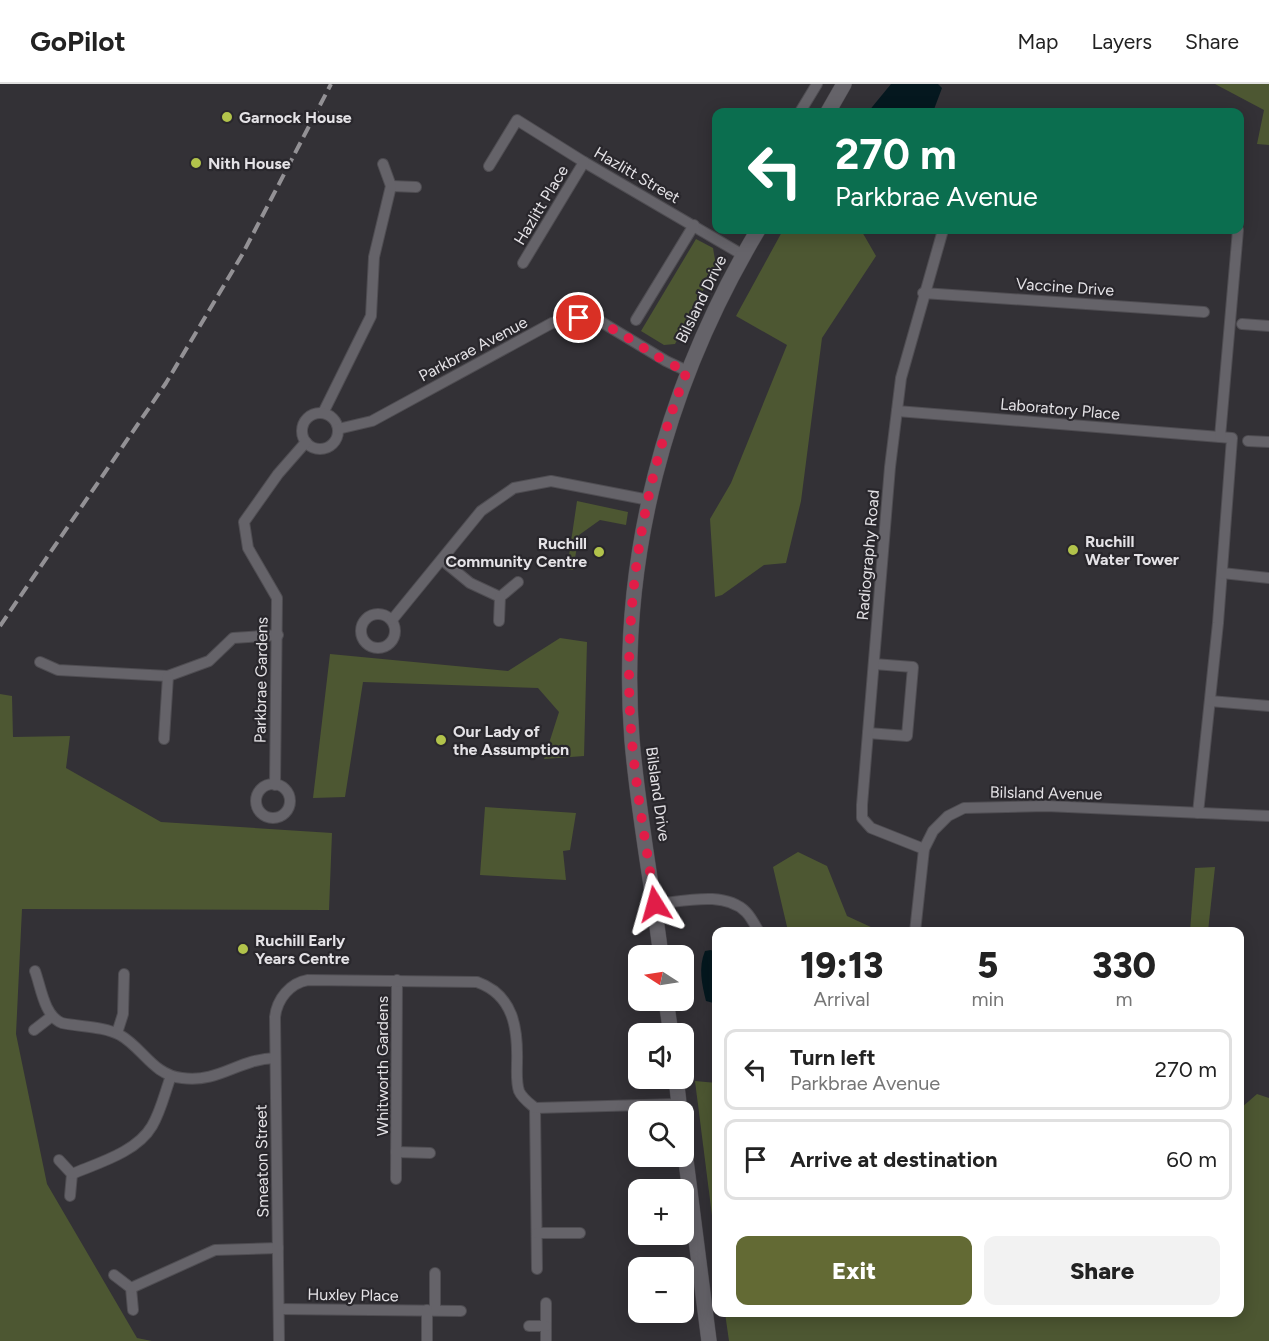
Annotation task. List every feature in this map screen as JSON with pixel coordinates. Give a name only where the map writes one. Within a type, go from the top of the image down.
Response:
[{"type":"main road","points":[[830,108],[844,84]]},
{"type":"main road","name":"Bilsland Drive","points":[[660,945],[632,742],[630,662],[634,591],[649,500],[667,428],[687,371],[715,308],[756,234]]},
{"type":"main road","points":[[687,1167],[709,1341]]},
{"type":"street","points":[[802,108],[817,84]]},
{"type":"street","name":"Hazlitt Street","points":[[489,166],[518,120],[584,162],[743,255]]},
{"type":"street","name":"Hazlitt Place","points":[[523,263],[584,162]]},
{"type":"street","points":[[323,413],[343,367],[371,316],[374,257],[391,186],[383,164]]},
{"type":"street","points":[[391,186],[416,187]]},
{"type":"street","points":[[636,320],[694,225]]},
{"type":"street","name":"Radiography Road","points":[[924,849],[871,828],[862,818],[901,378],[923,293],[942,234]]},
{"type":"street","points":[[1198,813],[1222,573],[1232,438],[1220,437],[1238,234]]},
{"type":"street","name":"Vaccine Drive","points":[[923,293],[1204,312]]},
{"type":"street","name":"Parkbrae Avenue","points":[[338,429],[372,421],[552,323],[579,318],[598,320],[670,364],[687,371]]},
{"type":"street","points":[[1242,324],[1269,326]]},
{"type":"street","name":"Laboratory Place","points":[[897,411],[1220,437]]},
{"type":"street","points":[[323,413],[333,418],[338,429],[335,440],[327,447],[315,448],[306,442],[303,424],[311,415],[323,413]]},
{"type":"street","points":[[1248,441],[1269,442]]},
{"type":"street","name":"Parkbrae Gardens","points":[[275,784],[277,598],[248,549],[244,522],[278,474],[306,442]]},
{"type":"street","points":[[392,620],[481,511],[514,488],[551,481],[649,500]]},
{"type":"street","points":[[442,560],[470,583],[500,597]]},
{"type":"street","points":[[1222,573],[1269,578]]},
{"type":"street","points":[[499,621],[500,597],[518,582]]},
{"type":"street","points":[[40,662],[58,670],[168,676],[209,661],[233,638],[278,635]]},
{"type":"street","points":[[868,733],[907,736],[913,667],[874,664]]},
{"type":"street","points":[[164,739],[168,676]]},
{"type":"street","points":[[1210,700],[1269,706]]},
{"type":"street","name":"Bilsland Avenue","points":[[916,927],[924,849],[933,831],[948,816],[964,808],[1046,806],[1269,816]]},
{"type":"street","points":[[655,904],[712,899],[729,902],[745,911],[756,927]]},
{"type":"street","points":[[35,970],[52,1016],[62,1023],[117,1033],[158,1070],[171,1076],[186,1079],[209,1077],[253,1059],[275,1058]]},
{"type":"street","points":[[117,1033],[123,1014],[124,975]]},
{"type":"street","name":"Smeaton Street","points":[[279,1341],[276,1009],[282,997],[293,986],[308,980],[397,980]]},
{"type":"street","points":[[397,980],[470,981],[483,985],[500,996],[512,1012],[517,1029],[520,1093],[535,1108],[537,1269]]},
{"type":"street","name":"Whitworth Gardens","points":[[396,1179],[397,980]]},
{"type":"street","points":[[34,1030],[52,1016]]},
{"type":"street","points":[[72,1174],[114,1156],[141,1139],[153,1124],[171,1076]]},
{"type":"street","points":[[535,1108],[628,1108]]},
{"type":"street","name":"Whitworth Gardens","points":[[396,1152],[430,1153]]},
{"type":"street","points":[[59,1160],[72,1174],[70,1196]]},
{"type":"street","points":[[537,1233],[580,1233]]},
{"type":"street","points":[[131,1288],[215,1250],[278,1248]]},
{"type":"street","points":[[427,1341],[435,1273]]},
{"type":"street","points":[[114,1275],[131,1288],[133,1310]]},
{"type":"street","points":[[546,1303],[546,1341]]},
{"type":"street","name":"Huxley Place","points":[[279,1309],[461,1311]]},
{"type":"street","points":[[529,1326],[546,1326]]},
{"type":"green space","points":[[1215,84],[1269,84],[1269,145],[1257,144],[1264,110]]},
{"type":"green space","points":[[781,234],[863,234],[876,256],[822,338],[801,501],[786,563],[764,565],[722,595],[715,597],[710,519],[731,483],[787,345],[736,316]]},
{"type":"green space","points":[[696,239],[713,248],[716,266],[675,344],[664,345],[641,331]]},
{"type":"green space","points":[[577,501],[628,512],[626,525],[600,520],[579,535],[573,570],[567,569]]},
{"type":"green space","points":[[560,638],[587,642],[584,756],[544,759],[559,712],[538,688],[363,682],[345,797],[313,798],[330,654],[508,671]]},
{"type":"green space","points":[[0,694],[12,696],[13,737],[70,736],[66,768],[161,822],[332,833],[329,910],[22,909],[16,1034],[47,1184],[137,1338],[152,1341],[0,1341]]},
{"type":"green space","points":[[485,807],[576,813],[570,850],[563,851],[566,880],[480,875]]},
{"type":"green space","points":[[798,852],[827,866],[847,916],[871,927],[787,927],[773,867]]},
{"type":"green space","points":[[1215,867],[1208,927],[1190,927],[1195,868]]},
{"type":"green space","points":[[695,1081],[712,1083],[712,1215]]},
{"type":"green space","points":[[1257,1094],[1269,1098],[1269,1341],[729,1341],[726,1317],[1244,1317],[1244,1105]]},
{"type":"water","points":[[891,84],[938,84],[942,88],[934,108],[871,108]]},
{"type":"water","points":[[705,951],[712,951],[712,1003],[706,1001],[701,976]]},
{"type":"railway","points":[[0,626],[166,383],[242,255],[331,84]]},
{"type":"place","name":"Garnock House","points":[[227,117]]},
{"type":"place","name":"Nith House","points":[[196,163]]},
{"type":"place","name":"Ruchill Water Tower","points":[[1073,550]]},
{"type":"place","name":"Ruchill Community Centre","points":[[599,552]]},
{"type":"place","name":"Our Lady of the Assumption","points":[[441,740]]},
{"type":"place","name":"Ruchill Early Years Centre","points":[[243,949]]},
{"type":"route","points":[[579,318],[598,320],[670,364],[687,371],[667,428],[653,483],[632,604],[630,662],[632,742],[655,904]]}]
